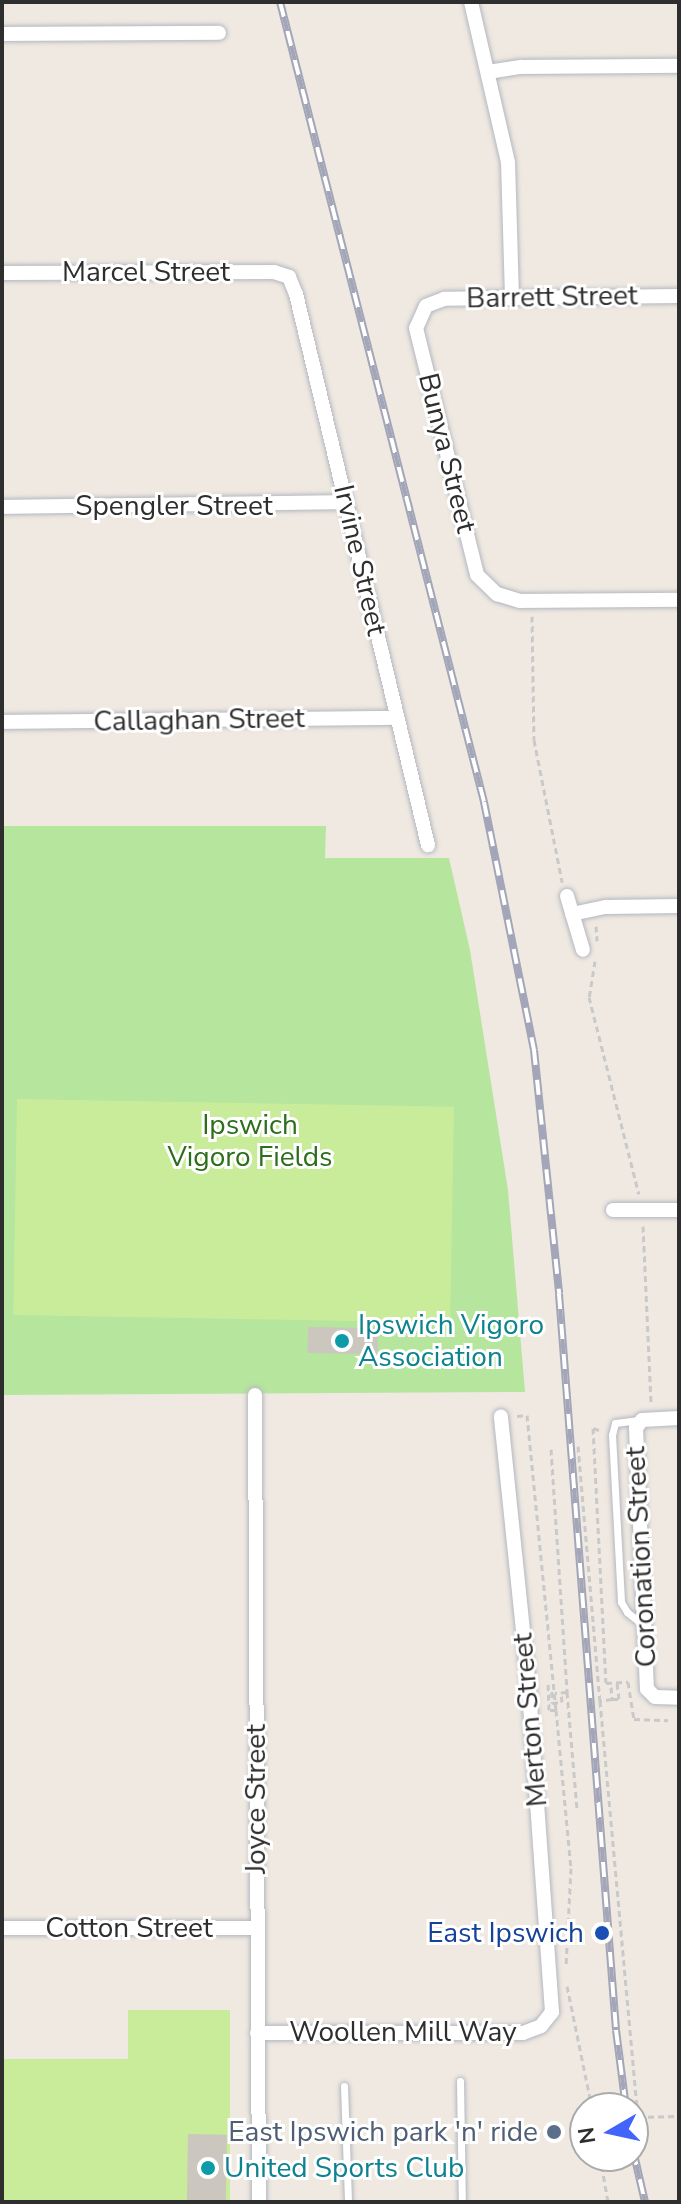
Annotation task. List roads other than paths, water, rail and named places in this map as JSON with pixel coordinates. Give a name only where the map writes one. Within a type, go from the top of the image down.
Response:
[{"type":"street","points":[[471,2],[508,162],[512,297]]},
{"type":"street","points":[[2,34],[219,33]]},
{"type":"street","points":[[488,72],[521,67],[679,66]]},
{"type":"street","name":"Marcel Street","points":[[2,273],[274,272],[289,277]]},
{"type":"street","name":"Irvine Street","points":[[289,277],[296,294],[428,845]]},
{"type":"street","name":"Barrett Street","points":[[426,306],[444,299],[679,296]]},
{"type":"street","name":"Bunya Street","points":[[426,306],[416,328],[477,575],[497,594],[531,601],[679,600]]},
{"type":"street","name":"Spengler Street","points":[[2,507],[346,502]]},
{"type":"street","name":"Callaghan Street","points":[[2,722],[396,718]]},
{"type":"street","points":[[568,891],[583,950]]},
{"type":"street","points":[[572,914],[606,907],[679,906]]},
{"type":"street","points":[[613,1210],[679,1210]]},
{"type":"street","name":"Joyce Street","points":[[255,1395],[259,2202]]},
{"type":"street","name":"Merton Street","points":[[501,1416],[528,1679],[554,2005],[545,2022]]},
{"type":"street","points":[[642,1420],[679,1418]]},
{"type":"street","name":"Coronation Street","points":[[642,1420],[636,1428],[650,1695],[679,1698]]},
{"type":"street","name":"Cotton Street","points":[[2,1928],[256,1928]]},
{"type":"street","name":"Woollen Mill Way","points":[[257,2033],[523,2033],[545,2022]]},
{"type":"lane","points":[[642,1420],[615,1423],[612,1435],[621,1602],[627,1612],[644,1625]]},
{"type":"lane","points":[[460,2081],[462,2202]]},
{"type":"lane","points":[[344,2086],[348,2202]]},
{"type":"railway","points":[[280,2],[484,802],[534,1050],[559,1294],[616,2030],[624,2092]]},
{"type":"railway","points":[[638,2172],[645,2202]]},
{"type":"place","name":"Ipswich Vigoro Association","points":[[342,1341]]},
{"type":"place","name":"East Ipswich","points":[[602,1933]]},
{"type":"place","name":"East Ipswich park 'n' ride","points":[[554,2132]]},
{"type":"place","name":"United Sports Club","points":[[208,2168]]},
{"type":"park label","name":"Ipswich Vigoro Fields","points":[[250,1141]]}]
